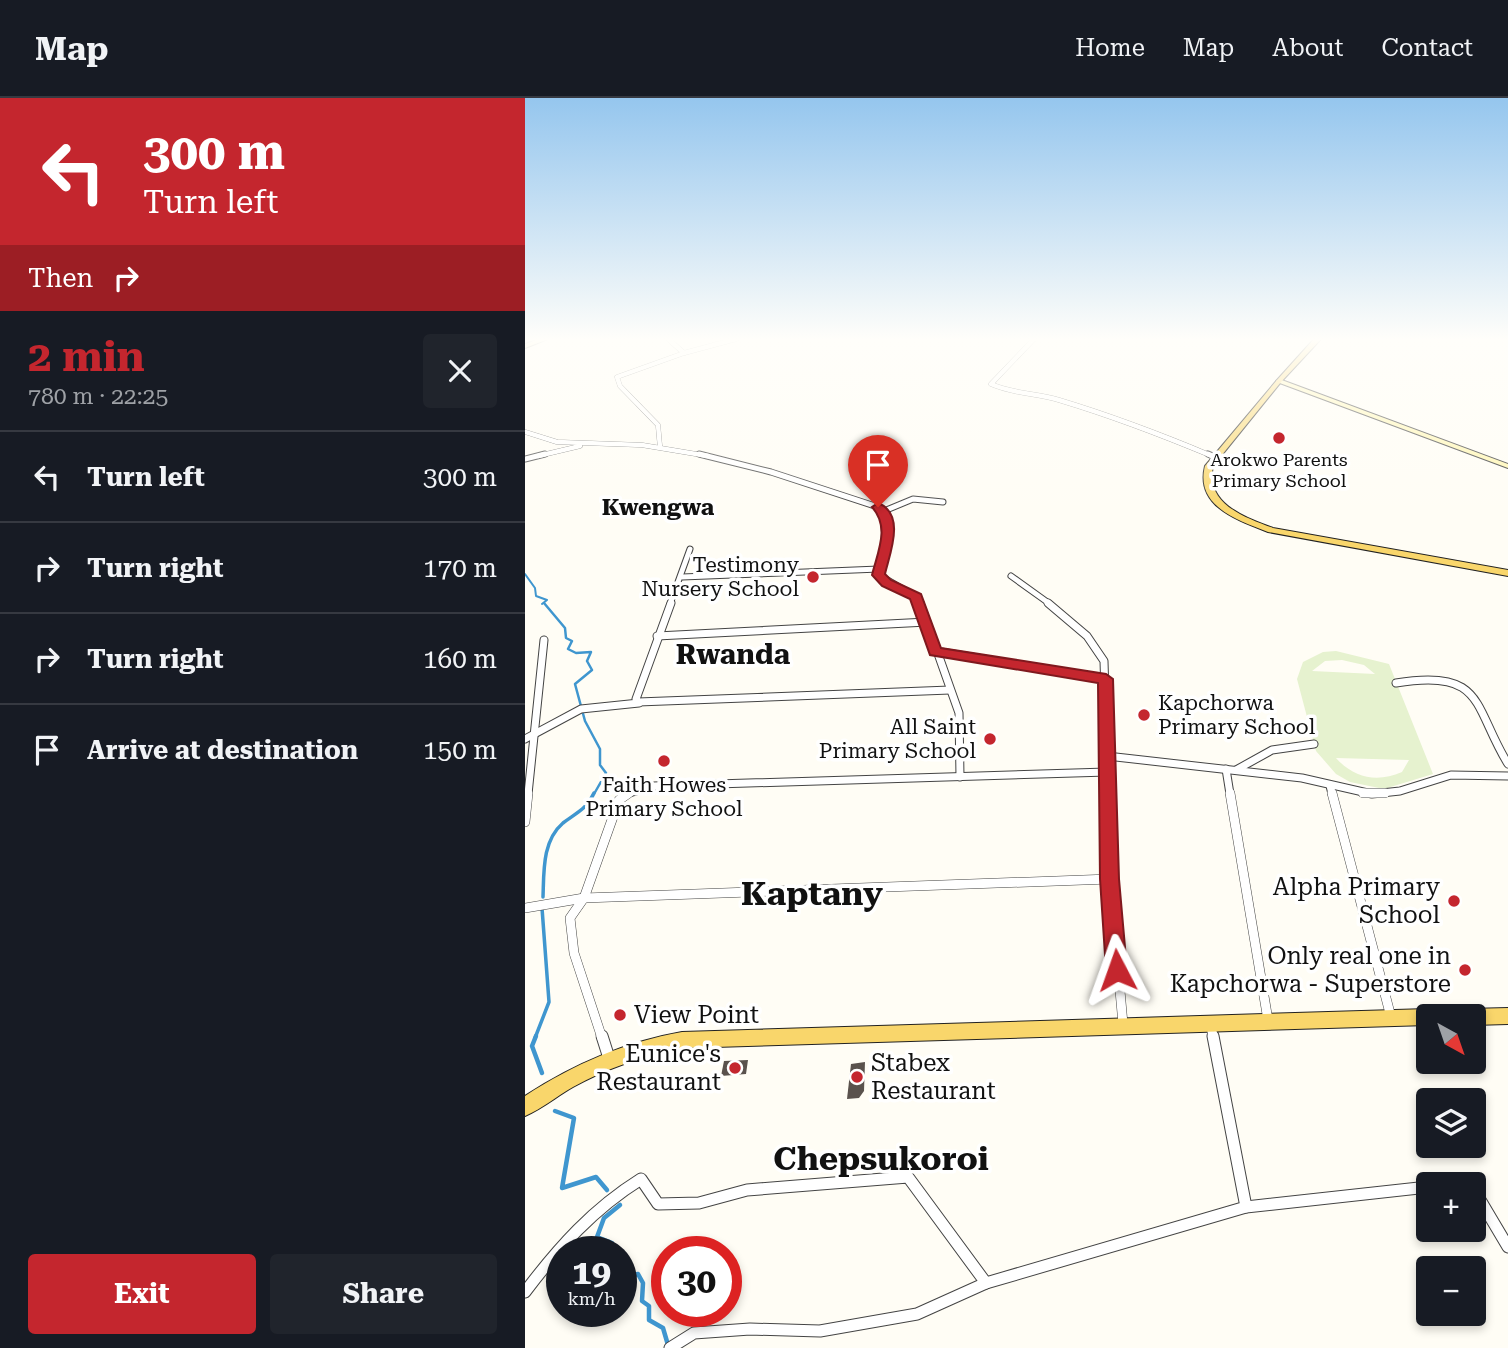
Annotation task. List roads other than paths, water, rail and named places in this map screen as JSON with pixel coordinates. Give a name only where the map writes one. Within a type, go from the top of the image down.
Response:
[{"type":"main road","points":[[1266,397],[1206,473],[1210,494],[1235,514],[1251,523],[1300,537],[1508,573]]},
{"type":"main road","points":[[1486,1017],[1508,1016]]},
{"type":"main road","points":[[525,1107],[586,1068],[609,1058],[682,1040],[1021,1031],[1123,1024],[1211,1026],[1268,1021],[1416,1017]]},
{"type":"street","points":[[633,397],[658,425],[660,447]]},
{"type":"street","points":[[1045,397],[1149,429],[1217,458]]},
{"type":"street","points":[[1323,397],[1508,466]]},
{"type":"street","points":[[525,432],[584,446],[660,447],[783,474],[884,511],[913,499],[943,502]]},
{"type":"street","points":[[525,459],[584,446]]},
{"type":"street","points":[[884,511],[889,530],[879,569],[884,582],[916,596],[927,622],[959,719],[960,777]]},
{"type":"street","points":[[639,703],[636,699],[690,549]]},
{"type":"street","points":[[682,577],[879,569]]},
{"type":"street","points":[[1011,576],[1094,645],[1104,661],[1110,879],[1123,1024]]},
{"type":"street","points":[[657,636],[927,622]]},
{"type":"street","points":[[525,822],[544,640]]},
{"type":"street","points":[[935,651],[1106,679]]},
{"type":"street","points":[[1396,682],[1449,683],[1464,687],[1477,696],[1508,764]]},
{"type":"street","points":[[525,739],[535,737],[578,711],[589,708],[639,703],[950,690]]},
{"type":"street","points":[[1231,769],[1273,749],[1314,744]]},
{"type":"street","points":[[1107,756],[1302,778],[1330,786],[1384,794],[1451,775],[1508,776]]},
{"type":"street","points":[[1231,769],[1268,1021]]},
{"type":"street","points":[[609,1058],[569,931],[572,912],[584,898],[616,806],[624,795],[635,789],[653,786],[1107,772]]},
{"type":"street","points":[[1330,786],[1391,1018]]},
{"type":"street","points":[[525,908],[584,898],[1110,879]]},
{"type":"street","points":[[1211,1026],[1246,1207]]},
{"type":"street","points":[[525,1292],[581,1222],[607,1200],[641,1180],[659,1204],[699,1203],[747,1190],[908,1177],[986,1283]]},
{"type":"street","points":[[674,1344],[694,1333],[750,1329],[820,1331],[864,1326],[917,1314],[986,1283],[1246,1207],[1416,1188]]},
{"type":"street","points":[[1486,1210],[1508,1247]]},
{"type":"waterway","points":[[525,574],[535,588],[536,596],[547,600],[542,604]]},
{"type":"waterway","points":[[544,603],[565,628],[566,638],[572,641],[568,649],[576,653],[591,652],[587,661],[592,670],[575,684],[585,721],[600,749],[600,765],[606,773],[594,794]]},
{"type":"waterway","points":[[543,897],[545,857],[551,839],[563,823],[585,807],[594,793]]},
{"type":"waterway","points":[[535,1038],[549,1002],[542,908]]},
{"type":"waterway","points":[[536,1036],[532,1046],[542,1073]]},
{"type":"waterway","points":[[555,1111],[574,1118],[562,1188],[596,1177],[607,1190]]},
{"type":"waterway","points":[[597,1236],[604,1218],[620,1205]]},
{"type":"waterway","points":[[637,1274],[643,1283],[642,1301],[649,1306],[649,1320],[663,1328],[668,1345]]},
{"type":"place","name":"Arokwo Parents Primary School","points":[[1279,438]]},
{"type":"place","name":"Testimony Nursery School","points":[[813,577]]},
{"type":"place","name":"Kapchorwa Primary School","points":[[1144,715]]},
{"type":"place","name":"All Saint Primary School","points":[[990,739]]},
{"type":"place","name":"Faith Howes Primary School","points":[[664,761]]},
{"type":"place","name":"Alpha Primary School","points":[[1454,901]]},
{"type":"place","name":"Only real one in Kapchorwa - Superstore","points":[[1465,970]]},
{"type":"place","name":"View Point","points":[[620,1015]]},
{"type":"place","name":"Eunice's Restaurant","points":[[735,1068]]},
{"type":"place","name":"Stabex Restaurant","points":[[857,1077]]},
{"type":"district","name":"Kwengwa","points":[[658,507]]},
{"type":"district","name":"Rwanda","points":[[733,654]]},
{"type":"district","name":"Kaptany","points":[[812,893]]},
{"type":"district","name":"Chepsukoroi","points":[[881,1158]]}]
